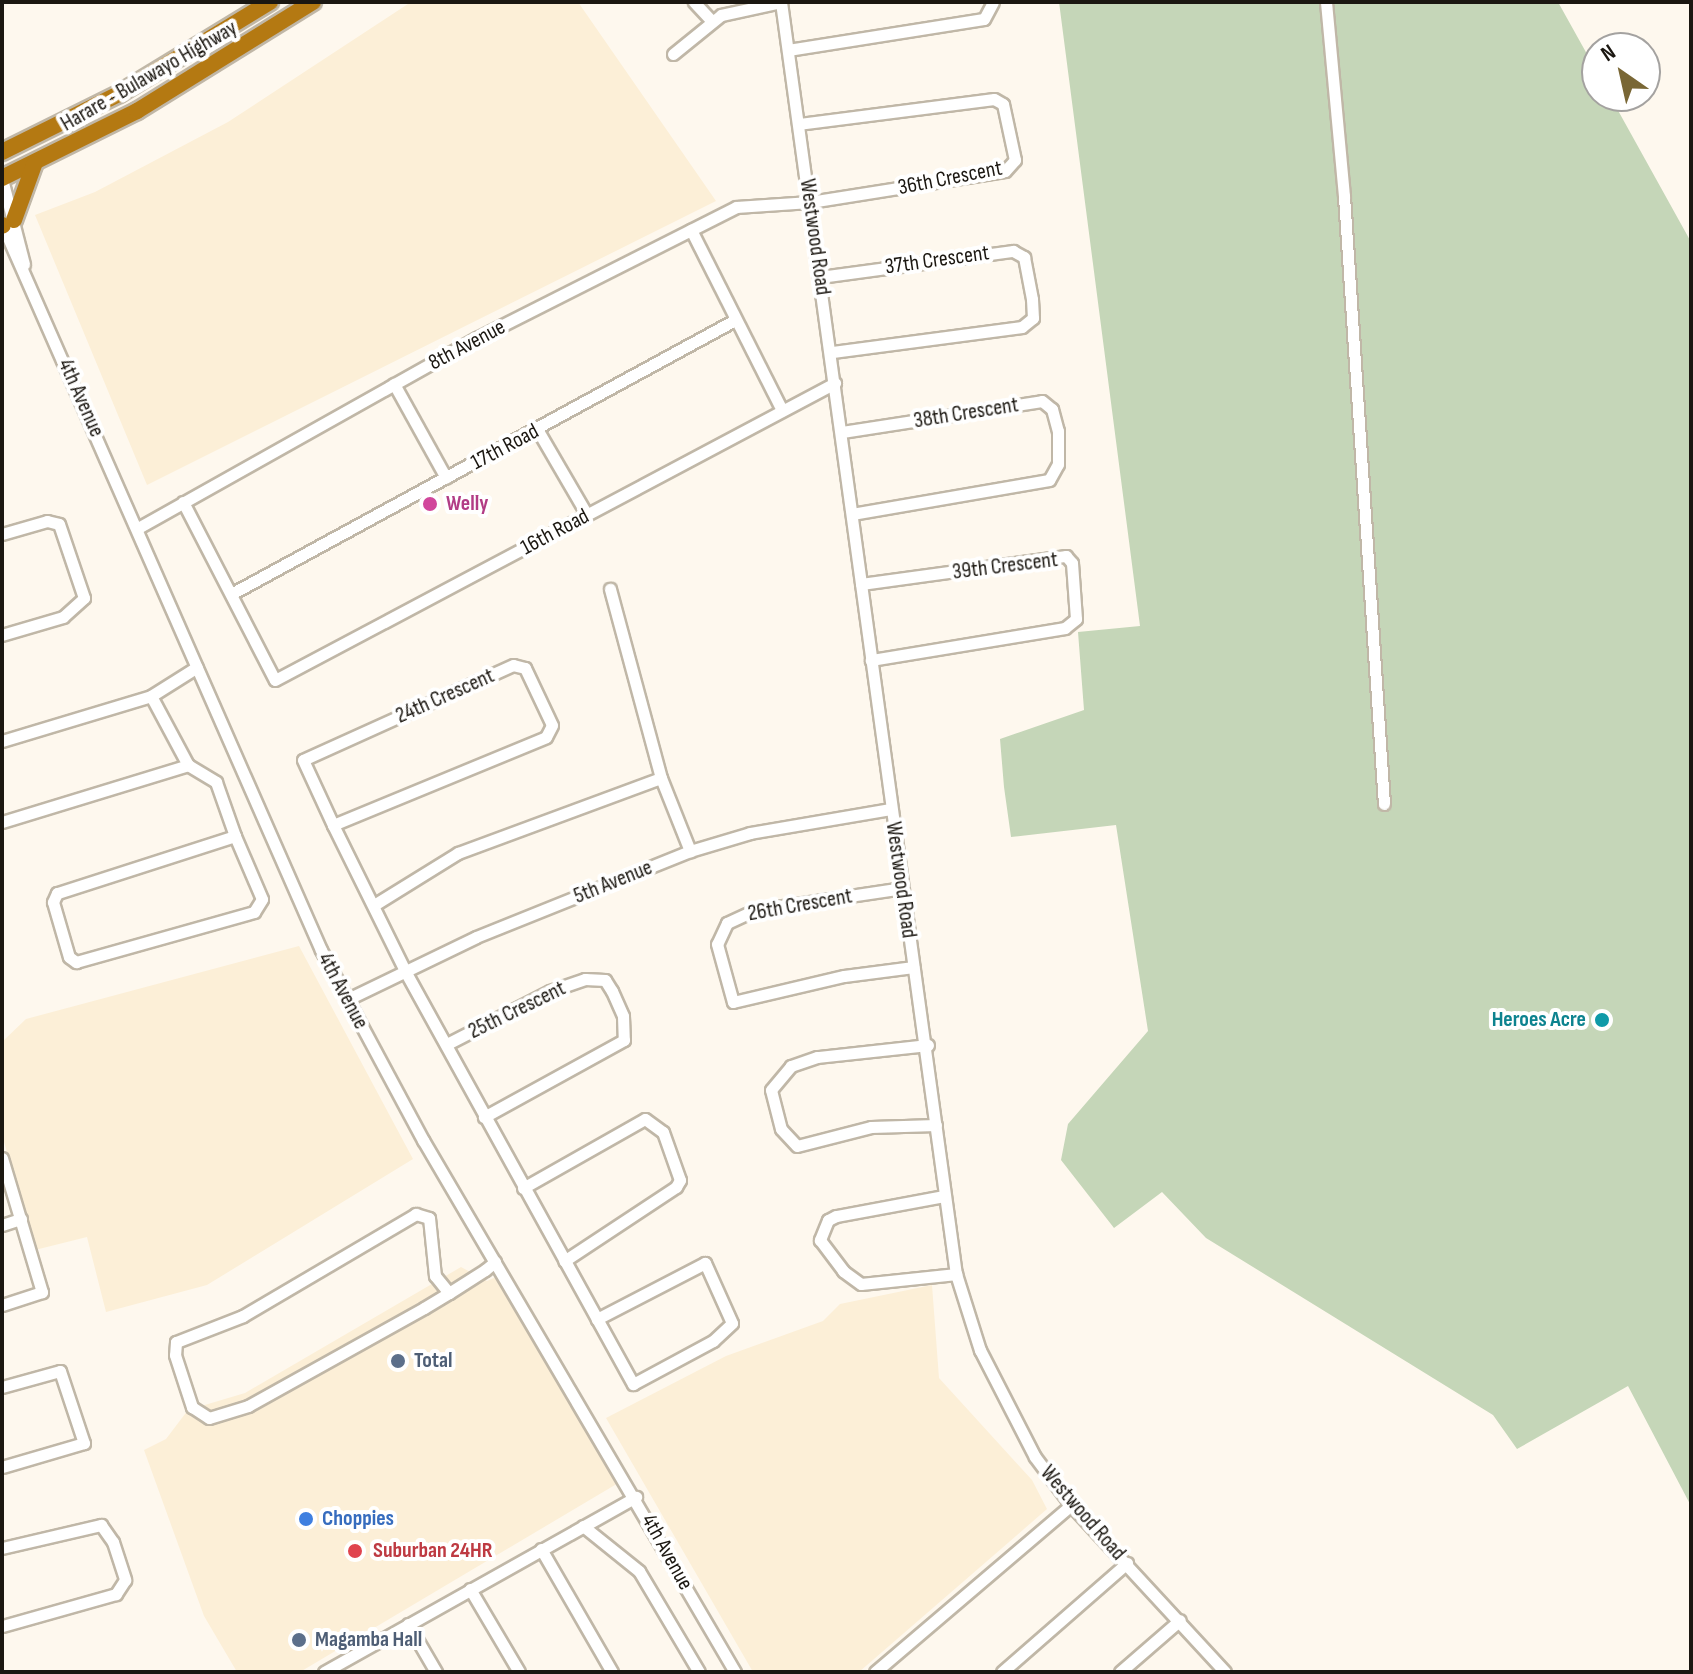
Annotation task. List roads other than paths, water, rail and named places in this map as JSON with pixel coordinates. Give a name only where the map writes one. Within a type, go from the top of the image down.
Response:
[{"type":"highway","name":"Harare - Bulawayo Highway","points":[[2,152],[119,94],[270,2]]},
{"type":"highway","name":"Harare - Bulawayo Highway","points":[[2,179],[137,111],[313,2]]},
{"type":"highway","points":[[5,224],[34,165]]},
{"type":"street","points":[[694,2],[712,21]]},
{"type":"street","points":[[673,54],[712,21],[781,2]]},
{"type":"street","name":"Westwood Road","points":[[781,2],[913,967],[928,1045],[944,1196],[956,1274],[980,1350],[1004,1402],[1071,1505],[1225,1672]]},
{"type":"street","points":[[788,50],[984,19],[993,2]]},
{"type":"street","points":[[1326,2],[1344,196],[1384,804]]},
{"type":"street","name":"36th Crescent","points":[[800,124],[994,99],[1003,104],[1012,131],[1015,160],[1009,170],[810,202]]},
{"type":"street","name":"4th Avenue","points":[[2,179],[5,224],[289,885],[348,999],[495,1262],[636,1497],[735,1672]]},
{"type":"street","name":"8th Avenue","points":[[138,528],[394,384],[743,204],[810,202]]},
{"type":"street","points":[[691,230],[782,410]]},
{"type":"street","name":"37th Crescent","points":[[820,277],[1013,251],[1024,257],[1032,299],[1033,318],[1022,327],[831,352]]},
{"type":"street","name":"17th Road","points":[[231,594],[735,320]]},
{"type":"street","name":"16th Road","points":[[231,594],[275,680],[835,383]]},
{"type":"street","points":[[394,384],[446,478]]},
{"type":"street","name":"38th Crescent","points":[[842,432],[1042,401],[1052,409],[1058,431],[1058,464],[1049,480],[852,514]]},
{"type":"street","points":[[537,429],[587,515]]},
{"type":"street","points":[[183,502],[231,594]]},
{"type":"street","points":[[2,534],[47,521],[59,524],[84,598],[63,617],[2,635]]},
{"type":"street","name":"39th Crescent","points":[[861,584],[1066,556],[1072,563],[1076,619],[1065,628],[871,660]]},
{"type":"street","points":[[610,589],[661,778],[690,851]]},
{"type":"street","name":"24th Crescent","points":[[513,665],[525,668],[538,689],[552,725],[543,739],[333,825],[303,760],[513,665]]},
{"type":"street","points":[[2,741],[151,696],[197,667]]},
{"type":"street","points":[[151,696],[188,765],[216,782],[262,899],[254,912],[76,962],[69,957],[53,902],[57,893],[235,836]]},
{"type":"street","points":[[2,822],[188,765]]},
{"type":"street","points":[[374,905],[458,853],[661,778]]},
{"type":"street","name":"5th Avenue","points":[[348,999],[405,971],[690,851],[750,833],[891,809]]},
{"type":"street","points":[[333,825],[405,971],[523,1188],[633,1384],[650,1379],[731,1328],[705,1263],[597,1319]]},
{"type":"street","name":"26th Crescent","points":[[903,888],[755,910],[727,923],[717,944],[733,1002],[844,976],[913,967]]},
{"type":"street","name":"25th Crescent","points":[[447,1044],[550,991],[585,979],[605,980],[612,991],[623,1016],[624,1040],[484,1117]]},
{"type":"street","points":[[928,1045],[817,1057],[791,1066],[771,1090],[781,1129],[797,1146],[871,1127],[936,1125]]},
{"type":"street","points":[[523,1188],[645,1119],[663,1132],[680,1180],[676,1187],[564,1261]]},
{"type":"street","points":[[2,1158],[42,1292],[2,1305]]},
{"type":"street","points":[[944,1196],[836,1216],[828,1220],[820,1240],[843,1271],[861,1284],[956,1274]]},
{"type":"street","points":[[449,1293],[435,1276],[429,1218],[416,1214],[243,1316],[176,1342],[175,1355],[192,1407],[209,1418],[248,1406],[449,1293],[495,1262]]},
{"type":"street","points":[[2,1225],[21,1219]]},
{"type":"street","points":[[2,1387],[60,1371],[84,1443],[2,1467]]},
{"type":"street","points":[[324,1672],[340,1668],[408,1624],[636,1497]]},
{"type":"street","points":[[875,1672],[1071,1505]]},
{"type":"street","points":[[2,1548],[101,1525],[113,1542],[125,1580],[116,1594],[2,1626]]},
{"type":"street","points":[[583,1526],[639,1571],[699,1672]]},
{"type":"street","points":[[541,1549],[612,1672]]},
{"type":"street","points":[[1002,1672],[1127,1563]]},
{"type":"street","points":[[470,1589],[519,1672]]},
{"type":"street","points":[[1120,1672],[1180,1620]]},
{"type":"street","points":[[408,1624],[436,1672]]},
{"type":"place","name":"Welly","points":[[430,504]]},
{"type":"place","name":"Heroes Acre","points":[[1602,1020]]},
{"type":"place","name":"Total","points":[[398,1361]]},
{"type":"place","name":"Choppies","points":[[306,1519]]},
{"type":"place","name":"Suburban 24HR","points":[[355,1551]]},
{"type":"place","name":"Magamba Hall","points":[[299,1640]]}]
